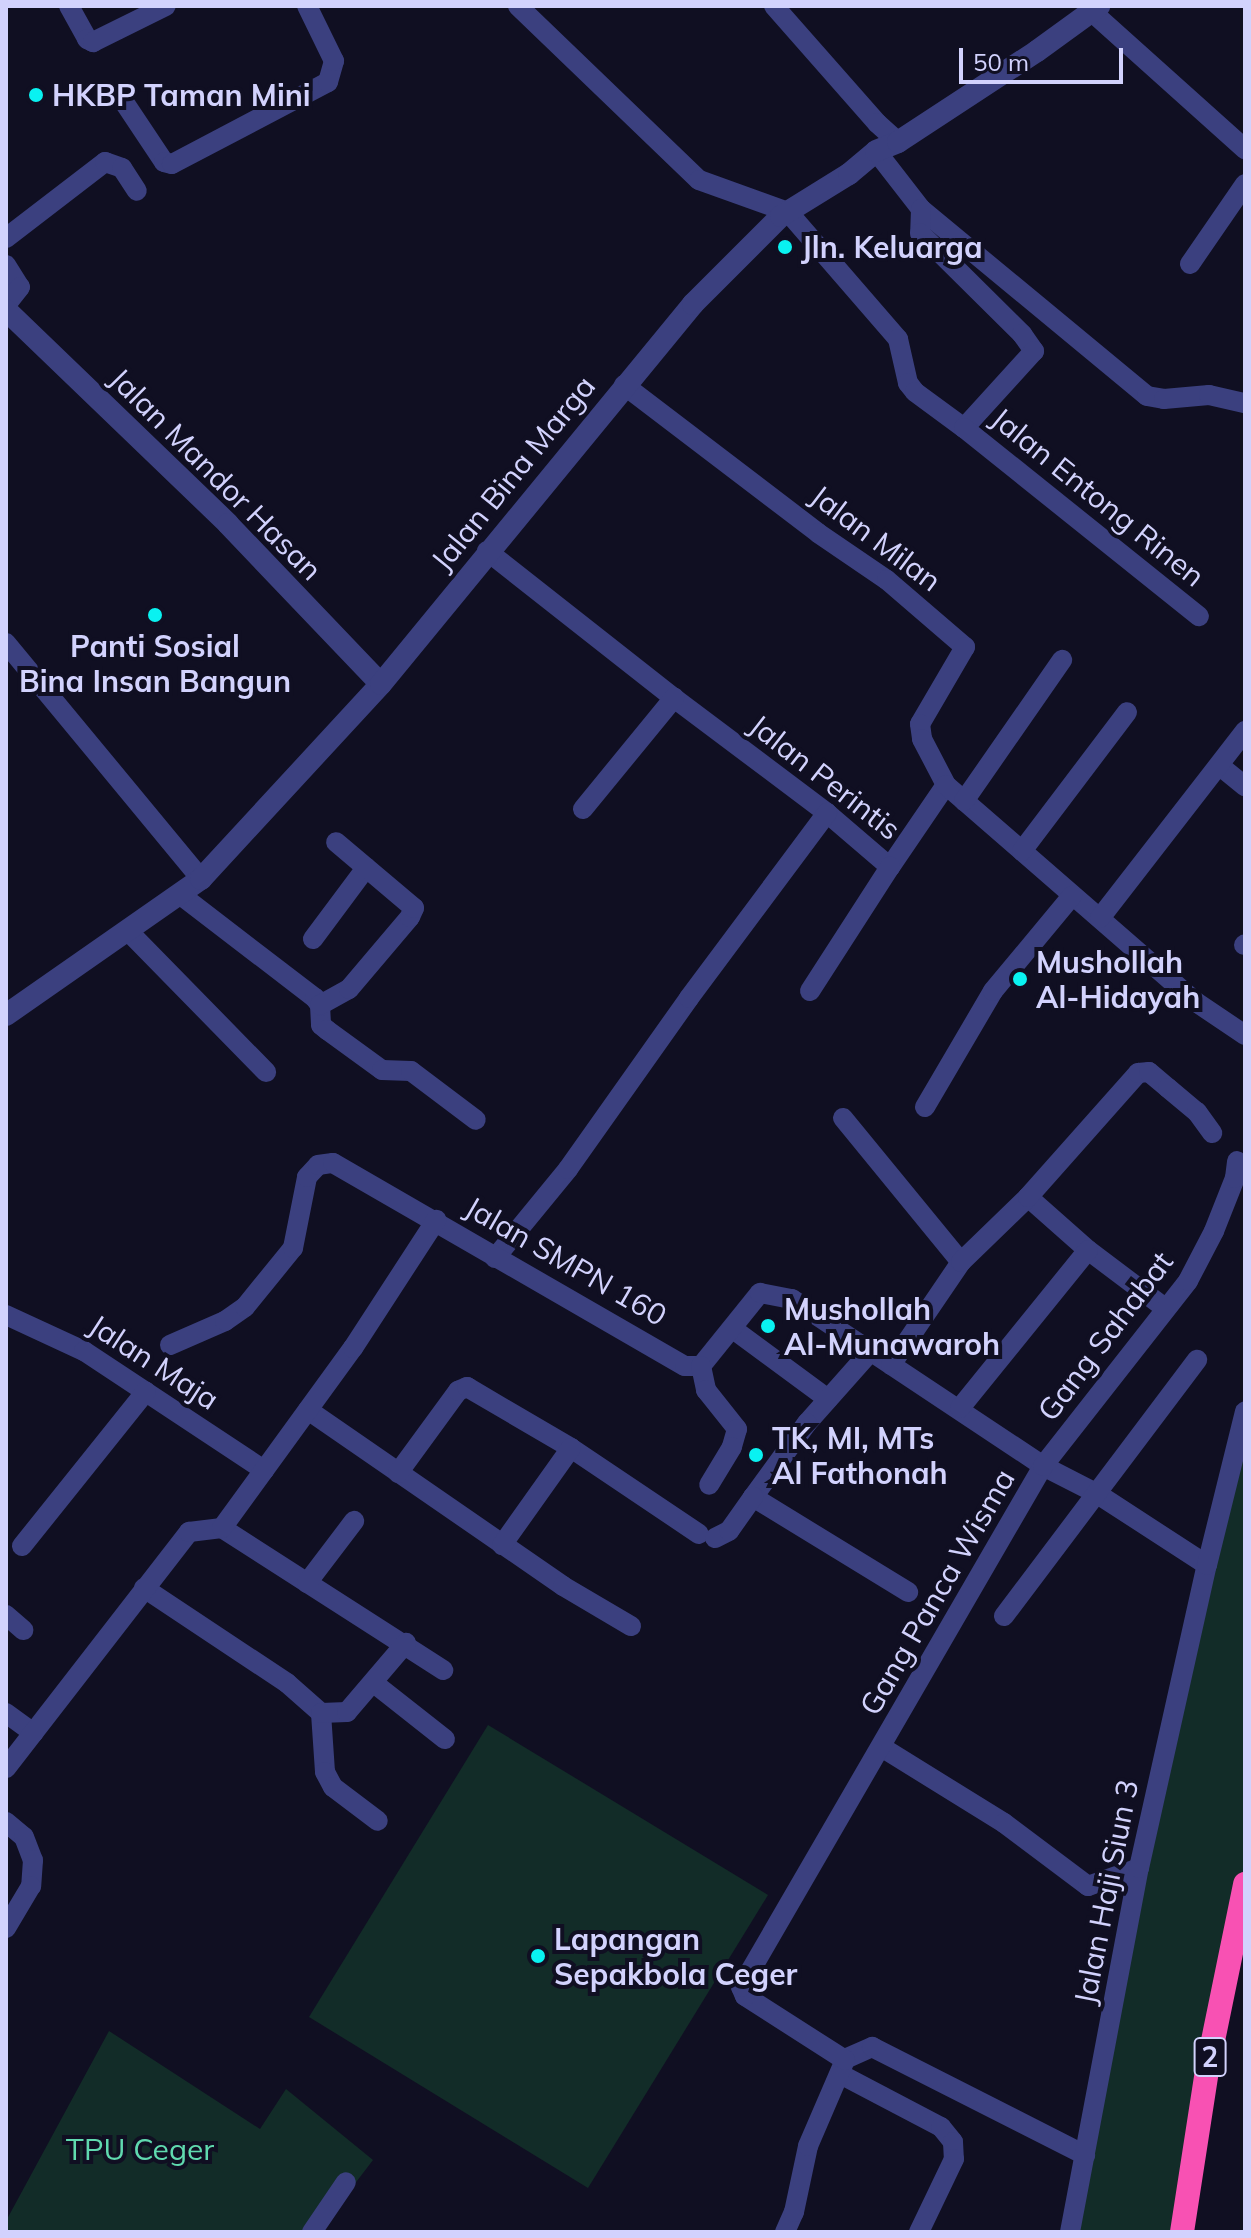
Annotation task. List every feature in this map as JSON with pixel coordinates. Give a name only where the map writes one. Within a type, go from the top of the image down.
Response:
[{"type":"highway","name":"2","points":[[1182,2232],[1208,2065],[1245,1884]]},
{"type":"street","points":[[69,6],[87,39],[93,42],[166,6]]},
{"type":"street","points":[[114,94],[120,96],[164,162],[172,164],[328,82],[334,61],[307,6]]},
{"type":"street","points":[[518,6],[699,180],[788,212],[898,339],[908,383],[915,392],[964,428]]},
{"type":"street","points":[[774,6],[877,123],[898,142]]},
{"type":"street","points":[[1095,9],[1242,141]]},
{"type":"street","name":"Jalan Bina Marga","points":[[6,1015],[182,896],[201,879],[381,684],[487,551],[693,304],[788,212],[1095,9]]},
{"type":"street","name":"Jalan Entong Rinen","points":[[876,151],[921,209],[1147,396],[1164,399],[1209,395],[1245,403]]},
{"type":"street","points":[[6,238],[105,162],[122,168],[137,191]]},
{"type":"street","points":[[1190,264],[1245,184]]},
{"type":"street","name":"Jalan Entong Rinen","points":[[921,209],[920,233],[1022,334],[1034,351],[964,428],[1199,616]]},
{"type":"street","points":[[6,265],[20,287],[6,308]]},
{"type":"street","name":"Jalan Mandor Hasan","points":[[6,308],[228,524],[381,684]]},
{"type":"street","name":"Jalan Milan","points":[[624,385],[818,533],[887,580],[965,647],[920,724],[922,739],[946,785]]},
{"type":"street","name":"Jalan Perintis","points":[[487,551],[827,813],[890,867],[946,785]]},
{"type":"street","points":[[6,643],[201,879]]},
{"type":"street","points":[[964,801],[1062,660]]},
{"type":"street","points":[[583,809],[674,698]]},
{"type":"street","points":[[1022,851],[1127,712]]},
{"type":"street","points":[[1100,918],[1245,731]]},
{"type":"street","points":[[1220,766],[1245,786]]},
{"type":"street","points":[[946,785],[1196,1002],[1245,1035]]},
{"type":"street","points":[[495,1258],[568,1169],[689,998],[827,813]]},
{"type":"street","points":[[320,1005],[349,989],[410,917],[414,908],[336,842]]},
{"type":"street","points":[[810,991],[890,867]]},
{"type":"street","points":[[313,939],[366,868]]},
{"type":"street","points":[[182,896],[320,1005],[321,1025],[339,1040],[382,1070],[411,1071],[476,1120]]},
{"type":"street","points":[[925,1107],[993,991],[1072,896]]},
{"type":"street","points":[[129,932],[266,1072]]},
{"type":"street","points":[[891,1365],[961,1262],[1028,1197],[1138,1073],[1149,1072],[1197,1112],[1212,1133]]},
{"type":"street","points":[[843,1118],[961,1262]]},
{"type":"street","name":"Gang Sahabat","points":[[1043,1466],[1188,1281],[1228,1194],[1237,1161]]},
{"type":"street","points":[[170,1345],[225,1321],[245,1307],[286,1260],[293,1248],[307,1177],[318,1165],[333,1163],[352,1171],[436,1220]]},
{"type":"street","points":[[1028,1197],[1088,1250],[1165,1308]]},
{"type":"street","name":"Jalan SMPN 160","points":[[222,1528],[353,1348],[436,1220],[495,1258],[685,1366],[701,1366]]},
{"type":"street","points":[[960,1408],[1088,1250]]},
{"type":"street","points":[[709,1485],[732,1447],[737,1429],[706,1390],[701,1366],[733,1329],[753,1298],[770,1292],[792,1299],[1043,1466],[1096,1493],[1207,1565],[1245,1412]]},
{"type":"street","name":"Jalan Maja","points":[[6,1315],[84,1351],[264,1470]]},
{"type":"street","points":[[733,1329],[828,1399]]},
{"type":"street","points":[[398,1473],[458,1391],[467,1387],[571,1448],[707,1536],[729,1531],[807,1423],[870,1352]]},
{"type":"street","points":[[1004,1616],[1197,1360]]},
{"type":"street","points":[[22,1546],[146,1391]]},
{"type":"street","points":[[308,1410],[502,1545],[631,1626]]},
{"type":"street","points":[[502,1545],[571,1448]]},
{"type":"street","name":"Gang Panca Wisma","points":[[842,2066],[741,1991],[1043,1466]]},
{"type":"street","points":[[753,1497],[908,1592]]},
{"type":"street","points":[[307,1583],[354,1521]]},
{"type":"street","points":[[6,1768],[189,1532],[222,1528],[406,1643],[443,1670]]},
{"type":"street","name":"Jalan Haji Siun 3","points":[[1070,2232],[1139,1868],[1207,1565]]},
{"type":"street","points":[[144,1588],[287,1683],[321,1713],[347,1712],[375,1684],[406,1643]]},
{"type":"street","points":[[6,1615],[23,1630]]},
{"type":"street","points":[[375,1684],[445,1739]]},
{"type":"street","points":[[6,1713],[34,1733]]},
{"type":"street","points":[[321,1713],[325,1772],[333,1787],[378,1821]]},
{"type":"street","points":[[883,1748],[1004,1823],[1088,1886],[1139,1868]]},
{"type":"street","points":[[6,1822],[24,1837],[33,1860],[31,1886],[9,1916]]},
{"type":"street","points":[[785,2232],[794,2212],[808,2146],[842,2066],[872,2047],[1085,2155]]},
{"type":"street","points":[[842,2066],[941,2127],[953,2142],[954,2159],[919,2232]]},
{"type":"street","points":[[312,2232],[346,2182]]},
{"type":"green space","points":[[1245,1412],[1245,1884],[1182,2232],[1078,2232],[1126,1934]]},
{"type":"green space","name":"Lapangan Sepakbola Ceger","points":[[488,1725],[768,1895],[588,2188],[309,2017]]},
{"type":"green space","name":"TPU Ceger","points":[[109,2031],[260,2129],[286,2089],[373,2160],[318,2232],[6,2232],[6,2221]]},
{"type":"place","name":"HKBP Taman Mini","points":[[36,95]]},
{"type":"place","name":"Jln. Keluarga","points":[[785,247]]},
{"type":"place","name":"Panti Sosial Bina Insan Bangun","points":[[155,615]]},
{"type":"place","name":"Mushollah Al-Hidayah","points":[[1020,979]]},
{"type":"place","name":"Mushollah Al-Munawaroh","points":[[768,1326]]},
{"type":"place","name":"TK, MI, MTs Al Fathonah","points":[[756,1455]]},
{"type":"place","name":"Lapangan Sepakbola Ceger","points":[[538,1956]]}]
